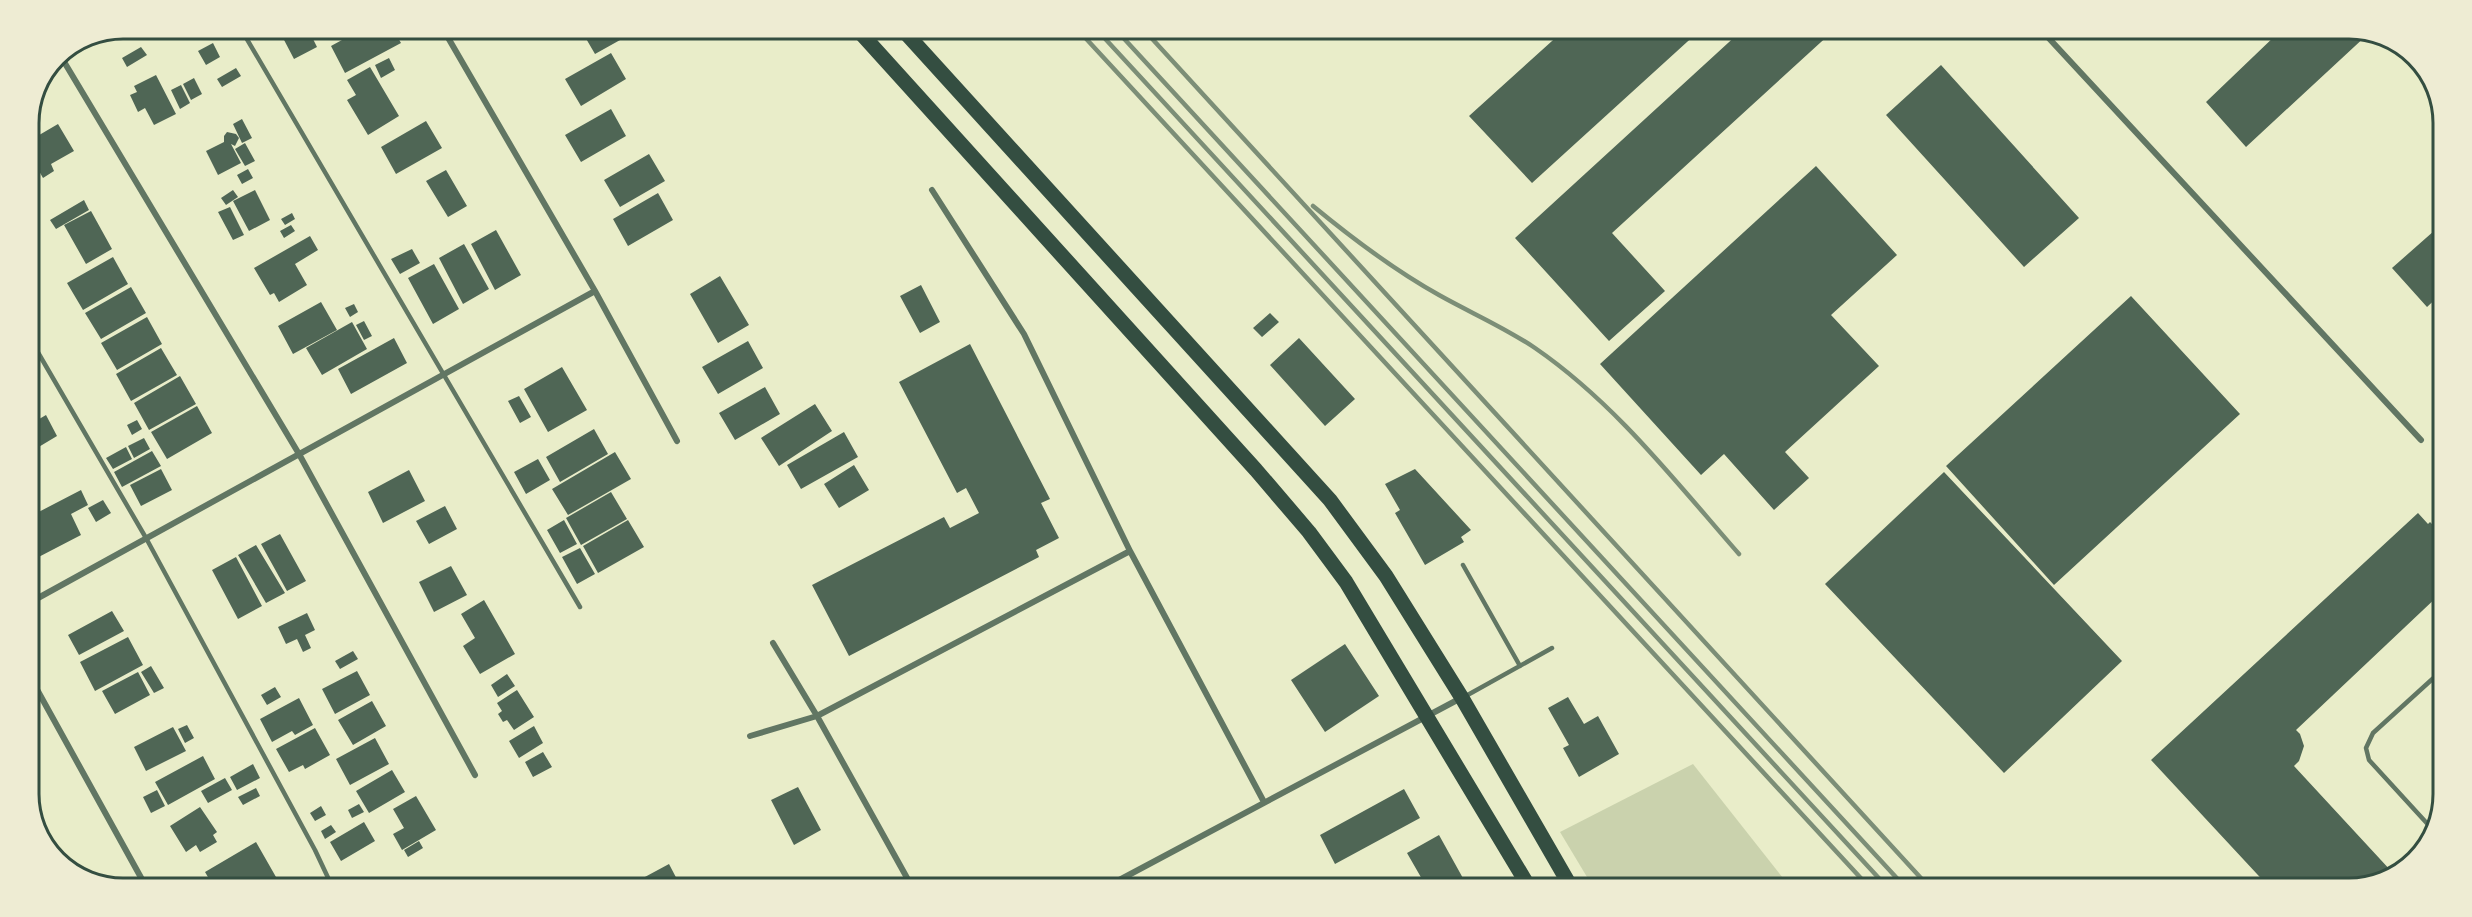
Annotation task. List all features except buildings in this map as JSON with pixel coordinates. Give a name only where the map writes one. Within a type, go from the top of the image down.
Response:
[{"type":"main road","points":[[866,39],[1256,470],[1309,532],[1346,582],[1427,718],[1480,801],[1524,878]]},
{"type":"main road","points":[[911,39],[1330,500],[1386,576],[1462,698],[1566,878]]},
{"type":"street","points":[[449,39],[595,291],[677,441]]},
{"type":"street","points":[[2050,39],[2421,440]]},
{"type":"street","points":[[65,63],[299,454],[475,775]]},
{"type":"street","points":[[932,190],[1024,334],[1130,551],[1264,802]]},
{"type":"street","points":[[39,597],[595,291]]},
{"type":"street","points":[[750,736],[818,716],[1130,551]]},
{"type":"street","points":[[773,643],[818,716],[907,878]]},
{"type":"street","points":[[39,693],[141,878]]},
{"type":"street","points":[[1123,878],[1462,698]]},
{"type":"lane","points":[[247,39],[580,607]]},
{"type":"lane","points":[[39,354],[146,538],[328,878]]},
{"type":"lane","points":[[1463,565],[1520,666]]},
{"type":"lane","points":[[1462,698],[1552,648]]},
{"type":"lane","points":[[2428,824],[2369,760],[2366,748],[2373,733],[2433,678]]},
{"type":"green space","points":[[1693,764],[1783,878],[1588,878],[1560,832]]},
{"type":"railway","points":[[1086,39],[1861,878]]},
{"type":"railway","points":[[1105,39],[1879,878]]},
{"type":"railway","points":[[1124,39],[1897,878]]},
{"type":"railway","points":[[1152,39],[1921,878]]},
{"type":"railway","points":[[1313,206],[1390,265],[1439,295],[1523,340],[1564,370],[1592,393],[1643,444],[1739,554]]}]
